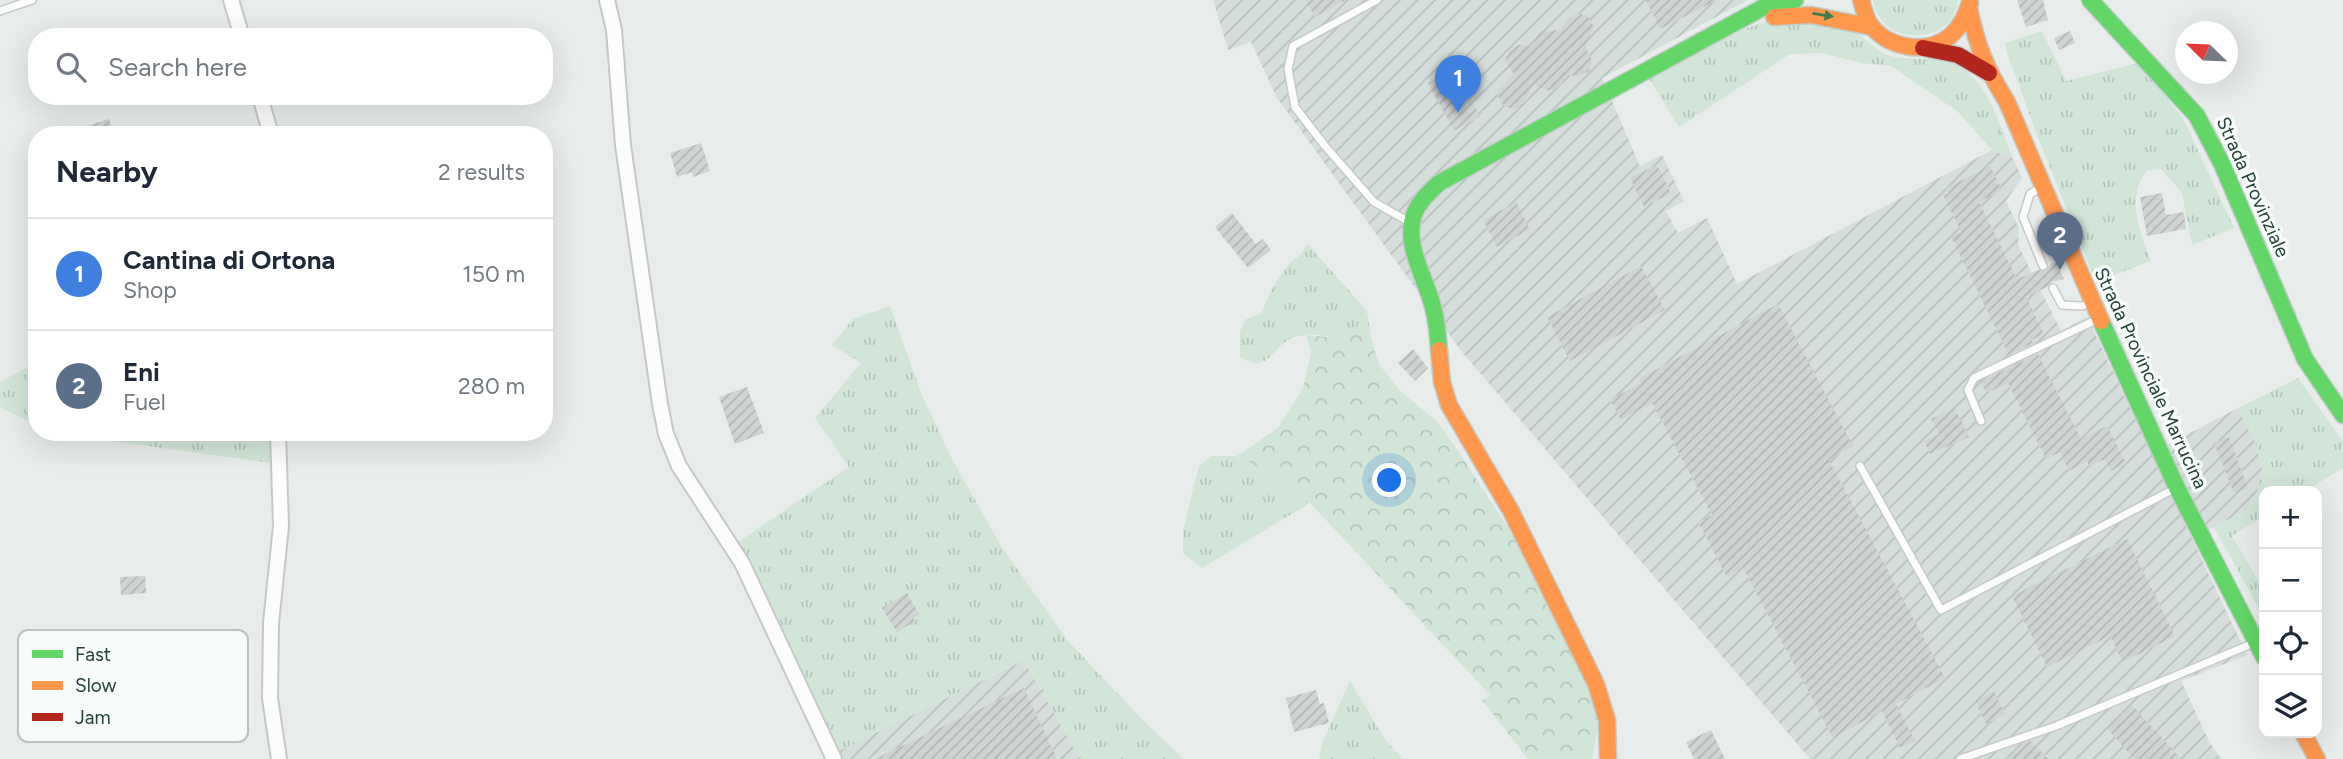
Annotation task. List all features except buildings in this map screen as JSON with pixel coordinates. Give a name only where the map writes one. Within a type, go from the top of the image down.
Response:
[{"type":"main road","points":[[1608,759],[1606,716],[1587,663],[1503,496],[1448,403],[1441,384],[1437,321],[1429,290],[1413,254],[1411,224],[1415,209],[1422,198],[1439,183],[1764,7],[1795,0]]},
{"type":"main road","points":[[1861,0],[1863,11],[1872,27]]},
{"type":"main road","name":"Strada Provinziale","points":[[2090,0],[2197,116],[2222,164],[2305,359],[2343,415]]},
{"type":"main road","points":[[1922,48],[1937,44],[1951,35],[1962,23],[1969,4]]},
{"type":"main road","name":"Strada Provinciale Marrucina","points":[[1969,4],[1977,45],[1989,74],[2007,102],[2099,318],[2177,488],[2259,648]]},
{"type":"main road","name":"Strada Provinciale Marrucina","points":[[1732,25],[1799,13],[1832,16],[1872,27],[1886,40],[1903,47],[1958,55],[1989,74]]},
{"type":"main road","points":[[2306,738],[2317,759]]},
{"type":"street","points":[[231,0],[239,28]]},
{"type":"street","points":[[607,0],[614,30],[623,145],[666,434],[679,466],[742,563],[834,759]]},
{"type":"street","points":[[263,105],[268,126]]},
{"type":"street","points":[[278,441],[281,526],[271,623],[270,698],[279,759]]},
{"type":"lane","points":[[0,11],[32,0]]},
{"type":"lane","points":[[1377,0],[1293,46],[1288,69],[1295,107],[1325,146],[1374,202],[1411,224]]},
{"type":"lane","points":[[2043,187],[2030,194],[2023,217],[2043,266]]},
{"type":"lane","points":[[2053,288],[2062,305],[2082,306],[2092,302]]},
{"type":"lane","points":[[1981,421],[1968,390],[1974,379],[2099,318]]},
{"type":"lane","points":[[1860,466],[1941,610],[2177,488]]},
{"type":"lane","points":[[1960,759],[2056,726],[2256,642]]},
{"type":"shaded area","points":[[1213,0],[1748,0],[1602,78],[1640,166],[1662,155],[1684,201],[1666,211],[1678,233],[1707,218],[1737,284],[1992,150],[2013,158],[2022,178],[2006,201],[2019,228],[2018,245],[2061,331],[2087,317],[2247,655],[2181,681],[2210,743],[2221,759],[1810,759],[1462,352],[1277,98],[1251,42],[1228,50]]},
{"type":"shaded area","points":[[2238,408],[2256,444],[2262,470],[2258,490],[2247,510],[2208,530],[2167,445]]},
{"type":"shaded area","points":[[1024,660],[1080,759],[840,759],[837,752]]},
{"type":"green space","points":[[1873,0],[1958,0],[1953,16],[1943,27],[1916,36],[1888,27],[1878,15]]},
{"type":"green space","points":[[1802,18],[1832,24],[1853,32],[1890,56],[1942,60],[1962,68],[1973,77],[1990,102],[2013,158],[1992,150],[1957,111],[1891,66],[1861,63],[1823,53],[1790,54],[1679,127],[1648,77],[1729,34],[1761,23]]},
{"type":"green space","points":[[2042,31],[2066,81],[2138,63],[2183,118],[2234,228],[2192,245],[2182,193],[2161,169],[2147,170],[2140,181],[2136,203],[2139,227],[2151,261],[2096,282],[2007,53],[2005,43]]},
{"type":"green space","points":[[1307,243],[1367,311],[1359,324],[1343,336],[1295,337],[1258,363],[1240,357],[1240,331],[1246,319],[1262,313],[1279,278]]},
{"type":"green space","points":[[890,306],[921,393],[952,459],[1001,546],[1067,640],[1183,759],[1080,759],[1024,660],[837,752],[732,546],[849,467],[815,418],[861,363],[832,345],[853,319]]},
{"type":"green space","points":[[1367,311],[1379,364],[1400,391],[1437,421],[1460,454],[1510,531],[1587,671],[1599,723],[1592,759],[1528,759],[1482,700],[1490,695],[1310,503],[1288,490],[1277,476],[1237,456],[1278,428],[1303,388],[1311,353],[1306,335],[1335,337],[1349,333],[1362,321]]},
{"type":"green space","points":[[28,367],[28,420],[0,407],[0,382]]},
{"type":"green space","points":[[2298,378],[2343,442],[2343,468],[2313,486],[2259,486],[2259,519],[2232,536],[2259,582],[2259,609],[2214,527],[2247,510],[2258,490],[2262,470],[2256,444],[2238,408]]},
{"type":"green space","points":[[111,441],[270,441],[271,463]]},
{"type":"green space","points":[[1211,456],[1237,456],[1259,466],[1277,476],[1288,490],[1310,503],[1202,568],[1183,553],[1183,531],[1199,466]]},
{"type":"green space","points":[[1350,681],[1386,741],[1403,759],[1319,759],[1322,743]]},
{"type":"traffic: fast","points":[[1439,350],[1434,312],[1416,260],[1411,236],[1415,212],[1439,183],[1764,7],[1795,0]]},
{"type":"traffic: fast","points":[[2090,0],[2197,116],[2222,164],[2305,359],[2343,415]]},
{"type":"traffic: fast","points":[[2101,321],[2177,488],[2259,647]]},
{"type":"traffic: slow","points":[[1861,0],[1868,21],[1884,38],[1906,46],[1918,47],[1929,46],[1950,36],[1960,25],[1970,3]]},
{"type":"traffic: slow","points":[[1969,8],[1983,57],[2007,102],[2101,321]]},
{"type":"traffic: slow","points":[[1774,17],[1811,15],[1872,27]]},
{"type":"traffic: slow","points":[[1439,350],[1442,382],[1449,405],[1511,511],[1596,684],[1607,720],[1608,759]]},
{"type":"traffic: slow","points":[[2306,738],[2317,759]]},
{"type":"traffic: jam","points":[[1923,48],[1958,55],[1989,73]]},
{"type":"place","name":"Cantina di Ortona","points":[[1458,113]]},
{"type":"place","name":"Eni","points":[[2060,270]]}]
